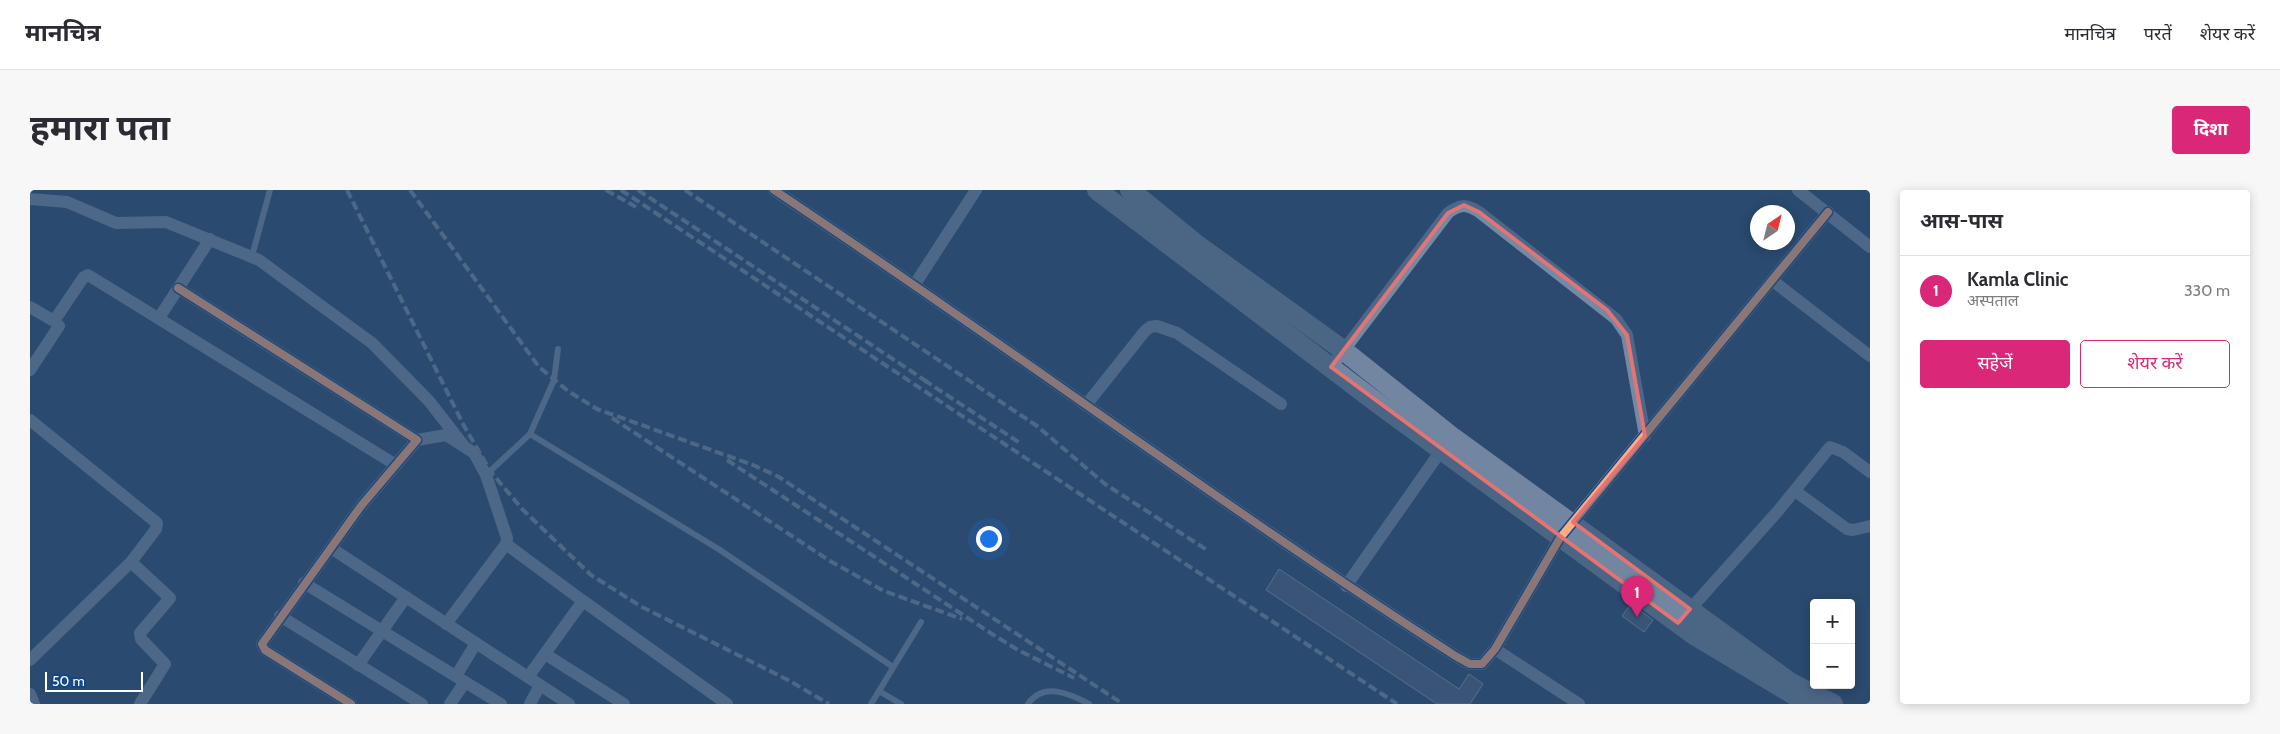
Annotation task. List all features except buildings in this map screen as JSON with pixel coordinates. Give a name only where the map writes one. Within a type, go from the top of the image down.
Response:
[{"type":"main road","points":[[1097,190],[1331,367],[1446,443],[1573,522],[1684,616],[1784,691],[1809,704]]},
{"type":"main road","points":[[1130,190],[1196,244],[1343,350],[1446,443],[1560,538],[1791,683],[1833,704]]},
{"type":"street","points":[[774,190],[915,284],[1346,586],[1470,664],[1482,664],[1495,649],[1560,538],[1828,212]]},
{"type":"street","points":[[915,284],[976,190]]},
{"type":"street","points":[[1798,190],[1870,247]]},
{"type":"street","points":[[30,199],[67,202],[116,223],[166,222],[252,256],[269,266],[372,343],[429,401],[464,446]]},
{"type":"street","points":[[1331,367],[1448,213],[1457,206],[1471,206],[1616,318],[1627,335],[1645,436]]},
{"type":"street","points":[[159,318],[210,239]]},
{"type":"street","points":[[54,321],[83,278],[88,275],[396,465]]},
{"type":"street","points":[[1773,280],[1870,356]]},
{"type":"street","points":[[178,288],[417,440]]},
{"type":"street","points":[[30,307],[59,326],[30,370]]},
{"type":"street","points":[[1086,405],[1145,331],[1150,327],[1156,326],[1177,333],[1281,404]]},
{"type":"street","points":[[30,420],[158,523],[156,529],[131,562],[30,660]]},
{"type":"street","points":[[351,704],[262,647],[264,638],[361,506],[417,440],[446,435],[474,453],[486,476],[507,538],[506,544],[446,624]]},
{"type":"street","points":[[1346,586],[1446,443]]},
{"type":"street","points":[[1684,616],[1795,491],[1830,447],[1843,452],[1870,472]]},
{"type":"street","points":[[1795,491],[1847,529],[1853,530],[1870,526]]},
{"type":"street","points":[[506,544],[727,704]]},
{"type":"street","points":[[331,548],[568,704]]},
{"type":"street","points":[[131,562],[170,598],[140,633],[141,639],[165,664],[140,704]]},
{"type":"street","points":[[304,583],[501,704]]},
{"type":"street","points":[[358,664],[406,597]]},
{"type":"street","points":[[528,677],[583,601]]},
{"type":"street","points":[[280,616],[422,704]]},
{"type":"street","points":[[450,704],[476,643]]},
{"type":"street","points":[[1495,649],[1579,704]]},
{"type":"street","points":[[545,654],[624,704]]},
{"type":"street","points":[[530,704],[540,685]]},
{"type":"street","points":[[30,694],[34,704]]},
{"type":"lane","points":[[252,256],[270,190]]},
{"type":"lane","points":[[486,476],[530,434],[554,380],[558,349]]},
{"type":"lane","points":[[530,434],[720,550],[893,667]]},
{"type":"lane","points":[[871,704],[921,622]]},
{"type":"lane","points":[[1028,704],[1039,692],[1048,690],[1066,694],[1089,704]]},
{"type":"lane","points":[[879,691],[901,704]]},
{"type":"highlighted area","points":[[1464,205],[1479,212],[1607,310],[1627,335],[1645,436],[1573,522],[1690,609],[1678,623],[1331,367],[1448,213]]},
{"type":"railway","points":[[347,190],[464,426],[491,472],[523,510],[591,575],[642,607],[788,680],[829,704]]},
{"type":"railway","points":[[410,190],[539,367],[568,391],[597,409],[753,465],[779,477],[1123,704]]},
{"type":"railway","points":[[606,190],[636,207]]},
{"type":"railway","points":[[621,190],[1397,704]]},
{"type":"railway","points":[[638,190],[929,383]]},
{"type":"railway","points":[[685,190],[1037,426],[1105,484],[1207,550]]},
{"type":"railway","points":[[924,380],[1020,443]]},
{"type":"railway","points":[[612,418],[830,561],[884,591],[962,619]]},
{"type":"railway","points":[[727,460],[992,634],[1018,650],[1074,678]]},
{"type":"cycle path","points":[[774,190],[1285,543],[1470,664],[1482,664],[1495,649],[1560,538],[1828,212]]},
{"type":"cycle path","points":[[178,288],[417,440],[361,506],[262,644],[265,650],[351,704]]},
{"type":"place","name":"Kamla Clinic","points":[[1637,617]]}]
